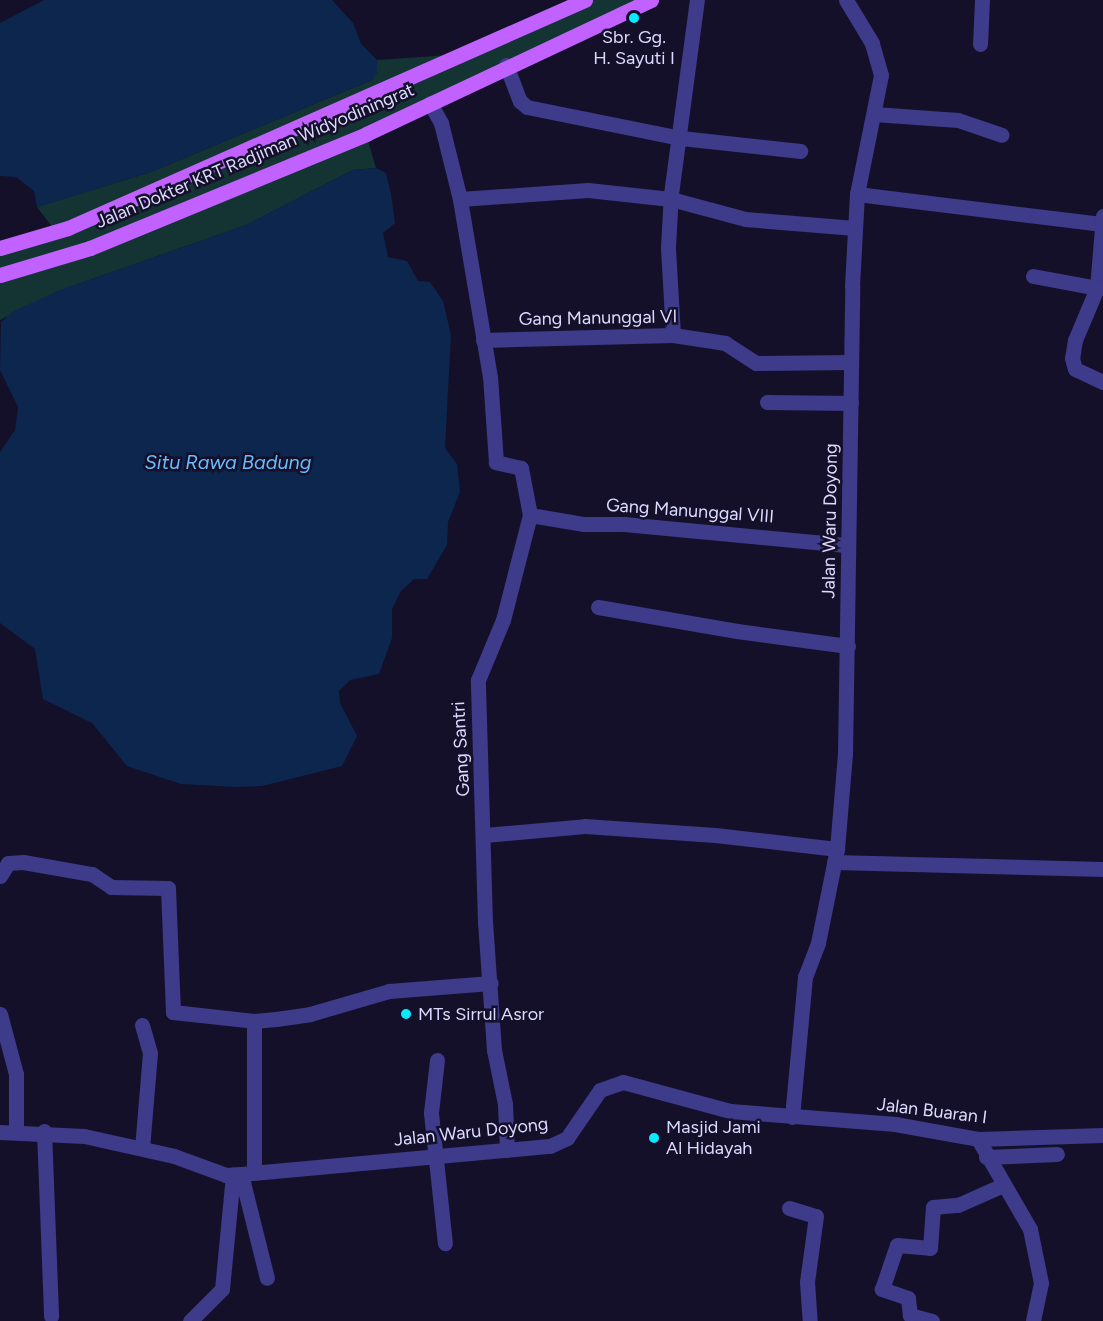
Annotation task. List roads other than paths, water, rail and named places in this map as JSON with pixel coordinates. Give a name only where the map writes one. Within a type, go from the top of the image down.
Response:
[{"type":"main road","name":"Jalan Dokter KRT Radjiman Widyodiningrat","points":[[0,248],[68,228],[585,0]]},
{"type":"main road","name":"Jalan Dokter KRT Radjiman Widyodiningrat","points":[[0,275],[90,248],[366,134],[506,65],[651,0]]},
{"type":"street","points":[[673,335],[668,247],[671,199],[698,0]]},
{"type":"street","name":"Jalan Waru Doyong","points":[[0,1132],[44,1131],[142,1148],[243,1174],[550,1146],[567,1138],[600,1090],[623,1082],[710,1107],[792,1116],[805,977],[818,943],[835,856],[845,754],[855,228],[857,194],[881,75],[879,59],[846,0]]},
{"type":"street","points":[[980,44],[982,0]]},
{"type":"street","points":[[506,65],[524,106],[681,138],[800,150]]},
{"type":"street","points":[[430,103],[441,123],[460,199],[483,340]]},
{"type":"street","points":[[874,114],[958,120],[1002,135]]},
{"type":"street","points":[[460,199],[588,190],[671,199],[745,219],[855,228]]},
{"type":"street","points":[[857,194],[1102,220],[1100,288],[1075,340],[1072,358],[1075,369],[1103,382]]},
{"type":"street","points":[[1033,276],[1100,288]]},
{"type":"street","name":"Gang Manunggal VI","points":[[483,340],[673,335],[725,343],[756,363],[851,362]]},
{"type":"street","name":"Gang Santri","points":[[483,340],[496,462],[521,468],[525,477],[530,515],[503,621],[478,680],[477,744],[484,783],[483,871],[507,1150]]},
{"type":"street","points":[[767,402],[851,403]]},
{"type":"street","name":"Gang Manunggal VIII","points":[[530,515],[584,524],[624,524],[848,544]]},
{"type":"street","points":[[598,607],[737,632],[848,646]]},
{"type":"street","points":[[485,835],[585,826],[715,835],[835,856],[1103,869]]},
{"type":"street","points":[[1,873],[8,863],[23,862],[92,874],[111,887],[168,888],[171,1010],[254,1021],[310,1014],[389,992],[491,983]]},
{"type":"street","points":[[0,1014],[16,1074],[16,1131]]},
{"type":"street","points":[[190,1321],[222,1289],[243,1174],[254,1021]]},
{"type":"street","points":[[142,1025],[150,1053],[142,1148]]},
{"type":"street","points":[[436,1060],[431,1113],[445,1243]]},
{"type":"street","name":"Jalan Buaran I","points":[[792,1116],[936,1129],[978,1139],[1103,1135]]},
{"type":"street","points":[[44,1131],[51,1316]]},
{"type":"street","points":[[978,1139],[986,1157],[1030,1229],[1040,1262],[1041,1283],[1033,1321]]},
{"type":"street","points":[[986,1157],[1057,1154]]},
{"type":"street","points":[[243,1174],[267,1278]]},
{"type":"street","points":[[932,1321],[910,1315],[908,1298],[882,1289],[897,1245],[930,1248],[933,1207],[958,1205],[1003,1185]]},
{"type":"street","points":[[789,1208],[816,1216],[807,1282],[810,1321]]},
{"type":"water","points":[[44,0],[332,0],[353,23],[361,44],[377,60],[377,72],[372,80],[151,172],[37,207],[34,191],[16,177],[0,176],[0,23]]},
{"type":"water","name":"Situ Rawa Badung","points":[[376,168],[386,173],[395,223],[383,233],[388,257],[407,261],[418,281],[430,282],[443,301],[451,335],[445,448],[457,464],[460,492],[448,522],[447,545],[427,579],[414,579],[401,591],[392,609],[392,638],[379,674],[350,680],[339,691],[340,703],[357,736],[342,766],[262,786],[235,787],[181,784],[127,766],[92,723],[43,699],[35,649],[0,623],[0,452],[15,430],[18,407],[0,370],[1,322],[14,311],[58,291],[246,225],[353,170]]},
{"type":"place","name":"Sbr. Gg. H. Sayuti I","points":[[634,18]]},
{"type":"place","name":"MTs Sirrul Asror","points":[[406,1014]]},
{"type":"place","name":"Masjid Jami Al Hidayah","points":[[654,1138]]}]
